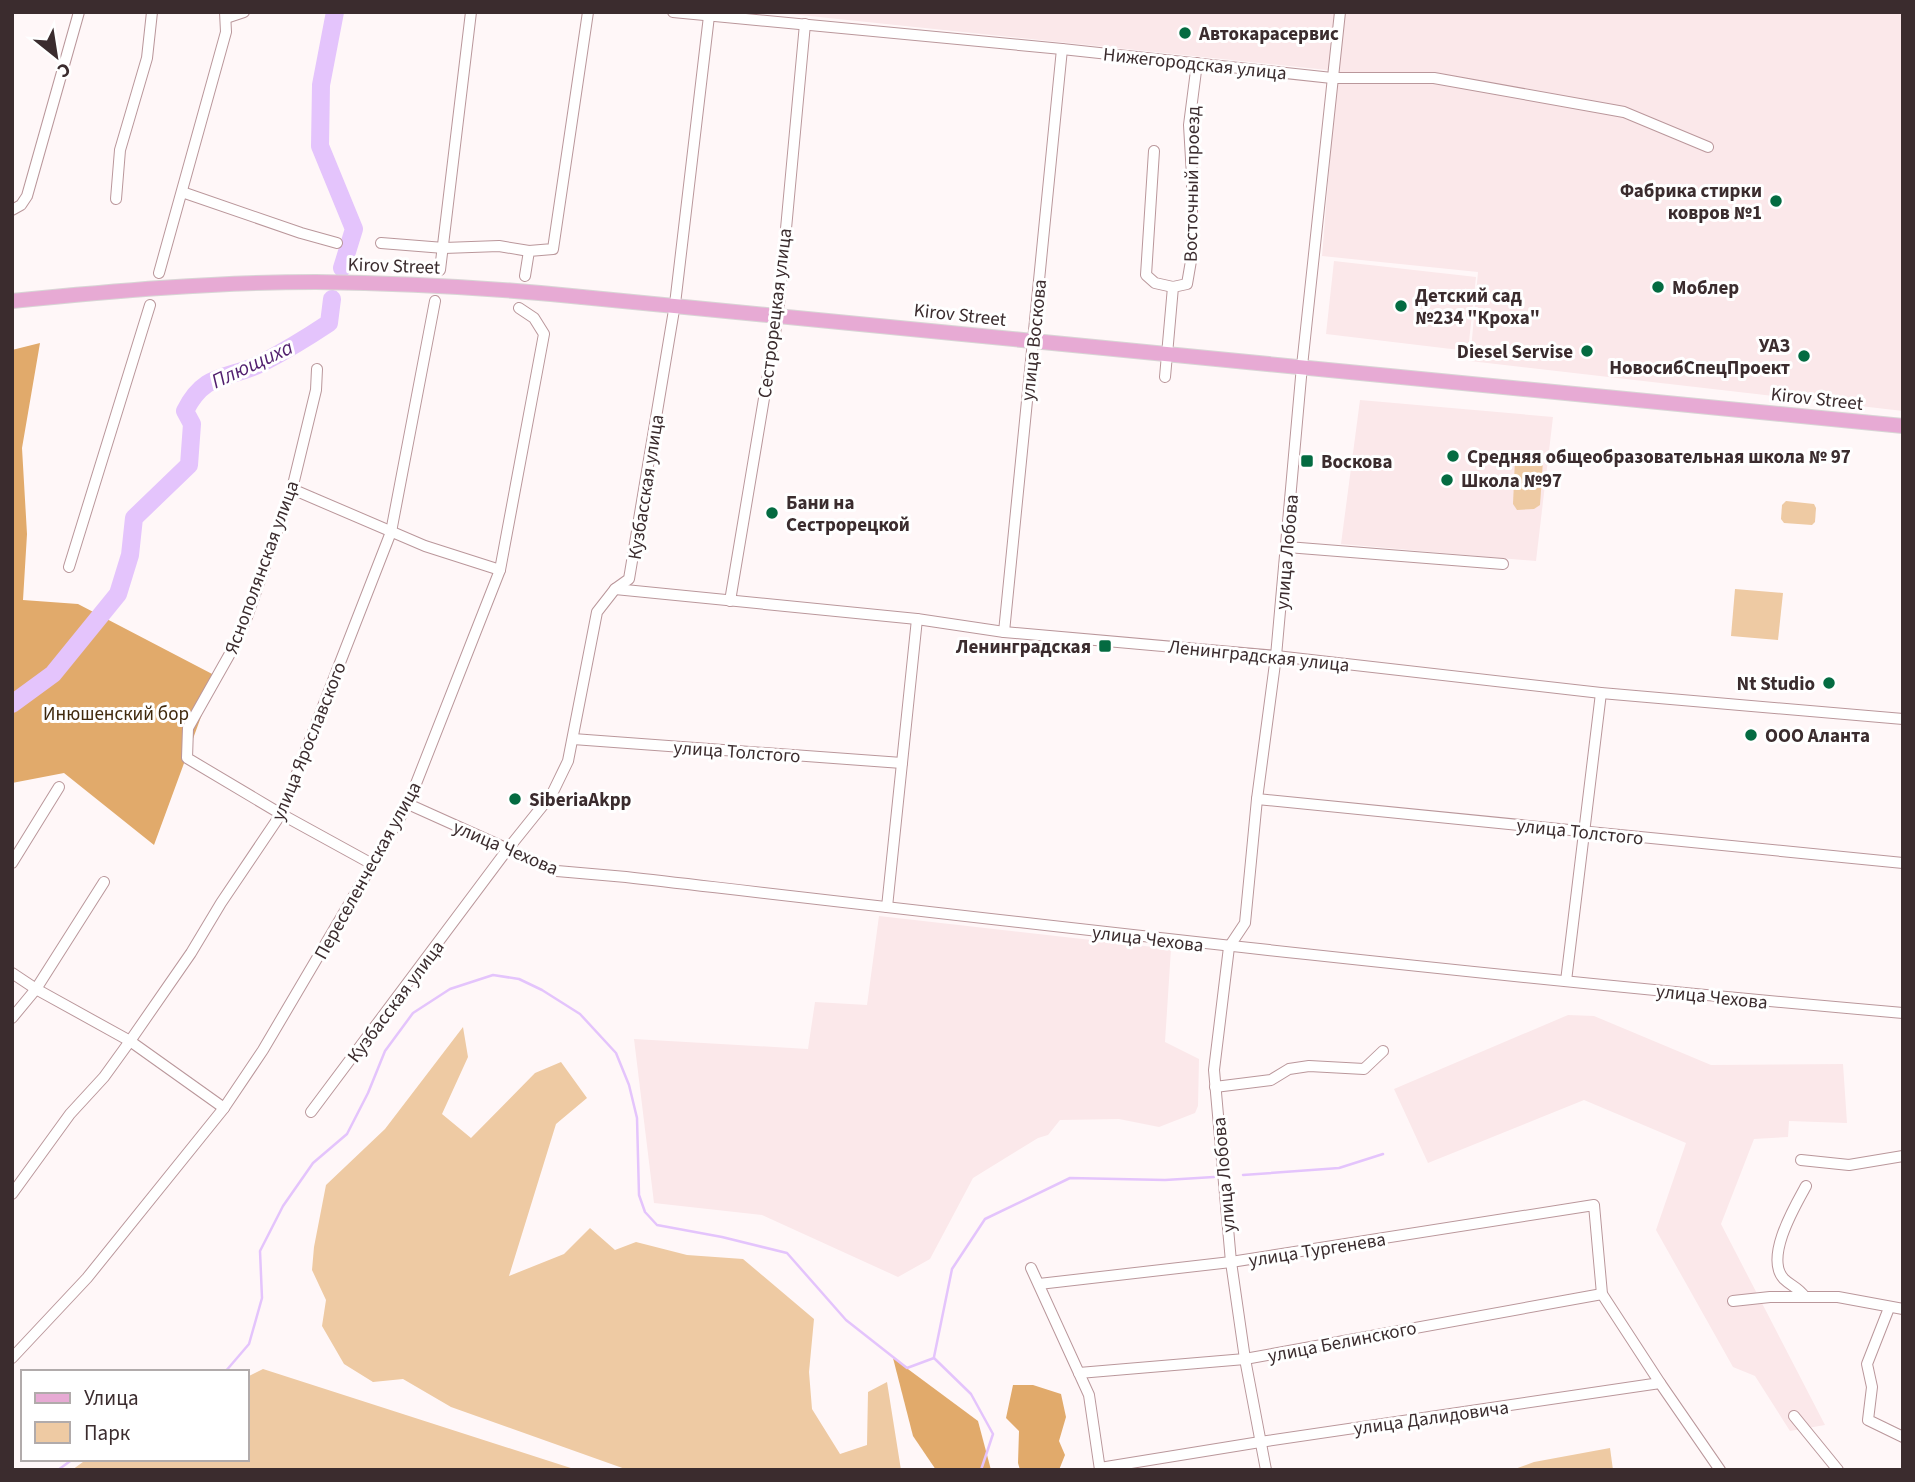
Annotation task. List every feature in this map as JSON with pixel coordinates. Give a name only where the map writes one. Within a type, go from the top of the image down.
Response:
[{"type":"main road","name":"Kirov Street","points":[[12,301],[115,292],[313,282],[502,289],[1903,425]]},
{"type":"street","points":[[12,211],[21,205],[27,196],[79,12]]},
{"type":"street","points":[[116,199],[120,150],[147,58],[152,12]]},
{"type":"street","points":[[159,273],[226,32],[226,15],[244,12]]},
{"type":"street","points":[[440,271],[471,12]]},
{"type":"street","points":[[381,243],[444,248],[499,246],[529,251],[552,249],[588,12]]},
{"type":"street","name":"Нижегородская улица","points":[[673,12],[1332,78],[1434,78],[1623,112],[1708,147]]},
{"type":"street","name":"улица Лобова","points":[[1266,1470],[1245,1359],[1231,1262],[1214,1070],[1229,947],[1245,923],[1257,799],[1276,656],[1302,366],[1340,12]]},
{"type":"street","name":"Кузбасская улица","points":[[311,1112],[552,794],[568,761],[597,612],[615,589],[629,579],[675,304],[709,16]]},
{"type":"street","name":"Сестрорецкая улица","points":[[730,601],[778,315],[806,24]]},
{"type":"street","name":"улица Воскова","points":[[1004,632],[1062,49]]},
{"type":"street","name":"Восточный проезд","points":[[1165,377],[1172,288],[1187,284],[1192,255],[1189,125],[1197,63]]},
{"type":"street","points":[[1154,151],[1146,275],[1155,284],[1172,288]]},
{"type":"street","points":[[181,192],[337,243]]},
{"type":"street","points":[[525,276],[529,251]]},
{"type":"street","name":"улица Ярославского","points":[[12,1194],[70,1114],[104,1077],[130,1041],[281,814],[391,532],[435,302]]},
{"type":"street","points":[[68,567],[150,305]]},
{"type":"street","name":"Переселенческая улица","points":[[12,1358],[87,1278],[224,1108],[263,1050],[408,804],[500,570],[544,334],[534,318],[519,308]]},
{"type":"street","name":"Яснополянская улица","points":[[281,814],[187,758],[188,728],[232,650],[247,617],[292,489],[316,390],[317,369]]},
{"type":"street","points":[[292,489],[425,546],[500,570]]},
{"type":"street","points":[[1287,547],[1503,564]]},
{"type":"street","name":"Ленинградская улица","points":[[615,589],[917,619],[1004,632],[1276,656],[1601,693],[1903,719]]},
{"type":"street","points":[[887,907],[917,619]]},
{"type":"street","points":[[1566,981],[1601,693]]},
{"type":"street","name":"улица Толстого","points":[[573,739],[902,763]]},
{"type":"street","points":[[12,863],[59,788]]},
{"type":"street","name":"улица Толстого","points":[[1257,799],[1903,863]]},
{"type":"street","name":"улица Чехова","points":[[408,804],[557,872],[626,877],[1229,947],[1902,1013]]},
{"type":"street","points":[[281,814],[372,864]]},
{"type":"street","points":[[12,1018],[36,989],[104,882]]},
{"type":"street","points":[[12,973],[130,1041],[224,1108]]},
{"type":"street","points":[[1902,1013],[1903,1001]]},
{"type":"street","points":[[1215,1087],[1271,1080],[1289,1069],[1309,1066],[1364,1069],[1383,1051]]},
{"type":"street","points":[[1801,1160],[1849,1165],[1903,1156]]},
{"type":"street","points":[[1805,1297],[1799,1288],[1783,1278],[1778,1265],[1786,1221],[1806,1186]]},
{"type":"street","name":"улица Тургенева","points":[[1039,1284],[1231,1262],[1594,1205],[1602,1294]]},
{"type":"street","points":[[1031,1268],[1089,1395],[1100,1469]]},
{"type":"street","points":[[1602,1294],[1720,1470]]},
{"type":"street","name":"улица Белинского","points":[[1079,1373],[1245,1359],[1602,1294]]},
{"type":"street","points":[[1733,1301],[1770,1297],[1838,1297],[1903,1309]]},
{"type":"street","points":[[1889,1308],[1867,1364],[1872,1387],[1868,1420],[1903,1437]]},
{"type":"street","name":"улица Далидовича","points":[[1100,1469],[1260,1442],[1660,1383]]},
{"type":"street","points":[[1794,1416],[1838,1470]]},
{"type":"shaded area","points":[[771,12],[1903,12],[1903,411],[1470,361],[1478,272],[1322,256],[1337,71]]},
{"type":"shaded area","name":"Детский сад №234 \"Кроха\"","points":[[1334,261],[1476,277],[1468,351],[1326,334]]},
{"type":"shaded area","name":"Школа №97","points":[[1360,400],[1553,417],[1536,561],[1341,544]]},
{"type":"shaded area","points":[[879,916],[1171,949],[1165,1042],[1199,1059],[1198,1106],[1195,1113],[1159,1127],[1119,1119],[1060,1120],[1048,1135],[1038,1138],[973,1178],[930,1259],[898,1277],[762,1215],[654,1203],[634,1039],[808,1049],[815,1002],[867,1005]]},
{"type":"shaded area","points":[[1568,1015],[1594,1016],[1711,1065],[1843,1064],[1847,1123],[1789,1121],[1788,1137],[1754,1139],[1721,1224],[1825,1425],[1790,1431],[1755,1376],[1733,1367],[1656,1230],[1686,1143],[1584,1100],[1428,1163],[1394,1089]]},
{"type":"green space","name":"Инюшенский бор","points":[[40,343],[22,448],[27,534],[23,600],[78,604],[216,676],[154,845],[64,773],[12,783],[12,350]]},
{"type":"green space","points":[[1521,454],[1537,455],[1543,461],[1540,505],[1534,509],[1517,510],[1513,504],[1515,459]]},
{"type":"green space","points":[[1786,501],[1814,504],[1815,522],[1812,525],[1784,523],[1781,519],[1782,505]]},
{"type":"green space","points":[[1735,589],[1783,593],[1778,640],[1731,636]]},
{"type":"green space","points":[[463,1027],[468,1057],[442,1114],[471,1138],[535,1073],[561,1062],[587,1098],[556,1124],[509,1276],[564,1254],[590,1228],[615,1250],[636,1242],[687,1255],[743,1259],[814,1319],[809,1372],[812,1409],[840,1454],[867,1445],[868,1392],[887,1382],[901,1470],[628,1470],[451,1407],[403,1379],[373,1382],[344,1364],[322,1326],[326,1300],[312,1270],[326,1185],[385,1129]]},
{"type":"green space","points":[[893,1358],[978,1421],[991,1470],[936,1470],[913,1436]]},
{"type":"green space","points":[[263,1369],[577,1470],[72,1470],[84,1461],[248,1461],[248,1376]]},
{"type":"green space","points":[[1013,1385],[1033,1385],[1061,1394],[1066,1417],[1059,1441],[1065,1455],[1059,1470],[1020,1470],[1019,1431],[1006,1418]]},
{"type":"green space","points":[[1610,1448],[1613,1470],[1512,1470],[1534,1462]]},
{"type":"waterway","name":"Плющиха","points":[[335,12],[321,85],[320,146],[354,229],[342,268]]},
{"type":"waterway","name":"Плющиха","points":[[12,704],[53,674],[118,594],[130,555],[134,518],[189,465],[192,424],[185,411],[193,398],[218,378],[262,363],[329,323],[332,299]]},
{"type":"waterway","points":[[227,1370],[249,1344],[262,1298],[260,1251],[283,1206],[313,1163],[347,1134],[385,1051],[413,1013],[450,989],[493,975],[519,979],[580,1014],[616,1053],[629,1085],[637,1118],[639,1195],[645,1212],[657,1225],[787,1253],[846,1320],[907,1368],[934,1358],[971,1394],[993,1434],[981,1470]]},
{"type":"waterway","points":[[1243,1175],[1339,1168],[1383,1154]]},
{"type":"waterway","points":[[934,1357],[952,1269],[985,1219],[1070,1178],[1165,1180],[1214,1177]]},
{"type":"waterway","points":[[58,1470],[70,1461]]},
{"type":"place","name":"Автокарасервис","points":[[1185,33]]},
{"type":"place","name":"Фабрика стирки ковров №1","points":[[1776,201]]},
{"type":"place","name":"Моблер","points":[[1658,287]]},
{"type":"place","name":"Детский сад №234 \"Кроха\"","points":[[1401,306]]},
{"type":"place","name":"Diesel Servise","points":[[1587,351]]},
{"type":"place","name":"УАЗ НовосибСпецПроект","points":[[1804,356]]},
{"type":"place","name":"Средняя общеобразовательная школа № 97","points":[[1453,456]]},
{"type":"place","name":"Воскова","points":[[1307,461]]},
{"type":"place","name":"Школа №97","points":[[1447,480]]},
{"type":"place","name":"Бани на Сестрорецкой","points":[[772,513]]},
{"type":"place","name":"Ленинградская","points":[[1105,646]]},
{"type":"place","name":"Nt Studio","points":[[1829,683]]},
{"type":"place","name":"ООО Аланта","points":[[1751,735]]},
{"type":"place","name":"SiberiaAkpp","points":[[515,799]]}]
